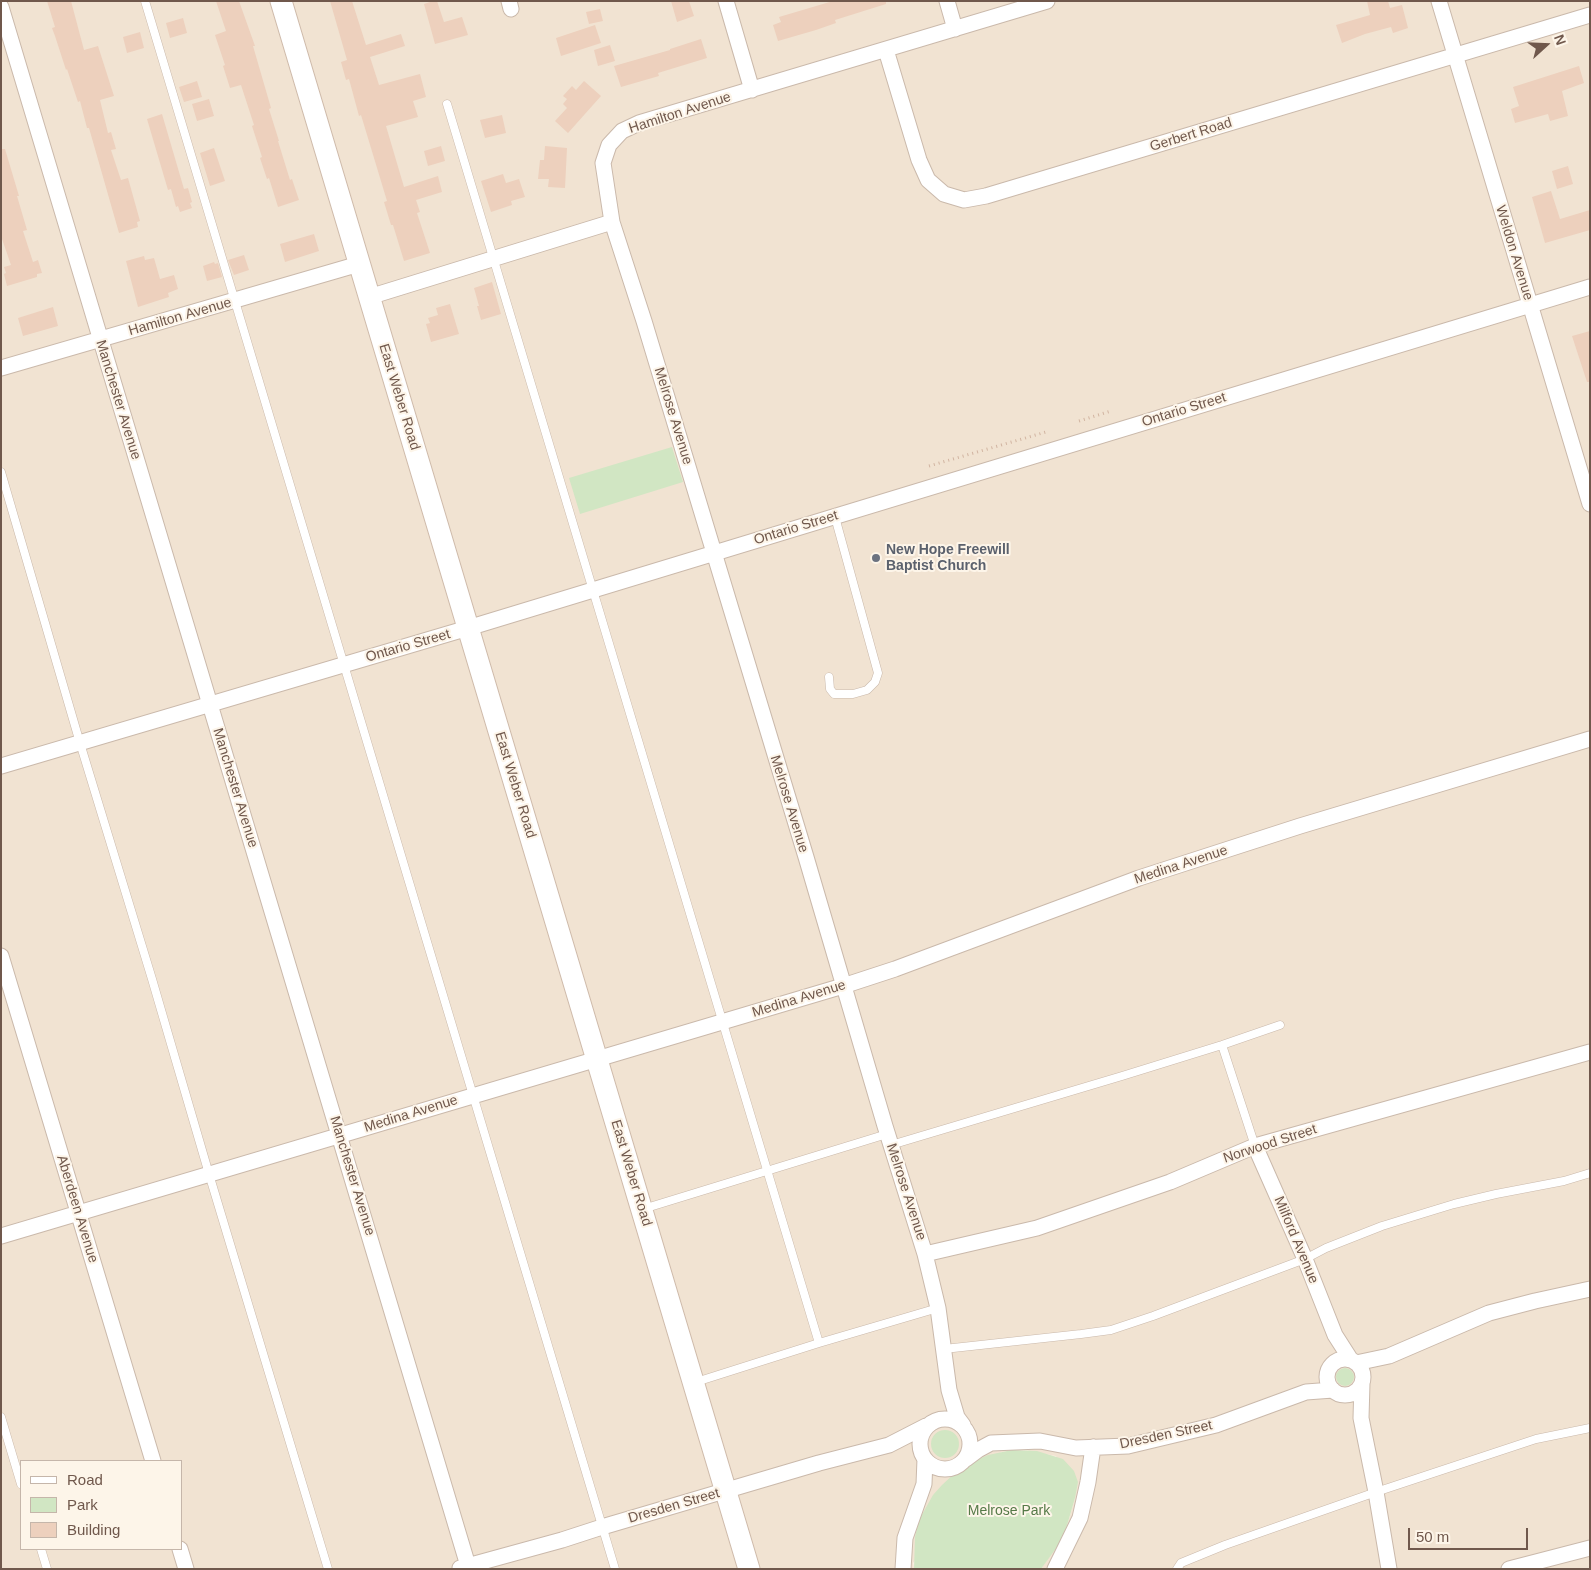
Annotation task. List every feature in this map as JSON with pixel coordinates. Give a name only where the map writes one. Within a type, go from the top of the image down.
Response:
[{"type":"street","name":"East Weber Road","points":[[281,1],[750,1569]]},
{"type":"street","points":[[726,1],[752,90]]},
{"type":"street","points":[[947,1],[955,28]]},
{"type":"street","name":"Hamilton Avenue","points":[[612,222],[603,163],[609,145],[622,131],[639,123],[1047,1]]},
{"type":"street","name":"Weldon Avenue","points":[[1439,1],[1590,504]]},
{"type":"street","name":"Manchester Avenue","points":[[1,7],[340,1136],[465,1568]]},
{"type":"street","name":"Gerbert Road","points":[[886,50],[919,160],[928,180],[944,194],[964,200],[986,196],[1590,15]]},
{"type":"street","points":[[369,297],[612,222]]},
{"type":"street","name":"Melrose Avenue","points":[[612,222],[644,321],[925,1254],[938,1308],[949,1390],[958,1417],[966,1430]]},
{"type":"street","name":"Hamilton Avenue","points":[[1,368],[359,264]]},
{"type":"street","name":"Ontario Street","points":[[1,766],[468,628],[1590,287]]},
{"type":"street","name":"Medina Avenue","points":[[1,1236],[844,986],[1138,878],[1300,826],[1590,739]]},
{"type":"street","name":"Aberdeen Avenue","points":[[1,956],[153,1460]]},
{"type":"street","name":"Norwood Street","points":[[925,1254],[1038,1228],[1170,1182],[1255,1146],[1590,1052]]},
{"type":"street","name":"Milford Avenue","points":[[1255,1146],[1305,1259],[1335,1335],[1354,1361]]},
{"type":"street","points":[[1361,1418],[1336,1392],[1328,1380],[1331,1368],[1345,1359],[1354,1361],[1389,1356],[1489,1313],[1535,1300],[1590,1289]]},
{"type":"street","name":"Milford Avenue","points":[[1331,1368],[1335,1335]]},
{"type":"street","points":[[1336,1392],[1350,1394],[1359,1388],[1363,1381],[1389,1356]]},
{"type":"street","points":[[1354,1361],[1360,1367],[1363,1381],[1361,1418],[1389,1569]]},
{"type":"street","name":"Dresden Street","points":[[1306,1392],[1331,1368]]},
{"type":"street","name":"Melrose Avenue","points":[[932,1423],[942,1411],[949,1390]]},
{"type":"street","name":"Dresden Street","points":[[966,1459],[978,1450],[991,1444],[1040,1441],[1076,1448],[1128,1446],[1216,1425],[1306,1392],[1336,1392]]},
{"type":"street","points":[[903,1569],[905,1538],[924,1484],[923,1455],[920,1438],[932,1423],[951,1419],[966,1430],[971,1447],[966,1459],[960,1464],[924,1484]]},
{"type":"street","name":"Dresden Street","points":[[465,1568],[819,1463],[889,1445],[932,1423]]},
{"type":"street","name":"Dresden Street","points":[[966,1430],[991,1444]]},
{"type":"street","name":"Dresden Street","points":[[889,1445],[923,1455]]},
{"type":"street","points":[[1055,1569],[1080,1518],[1093,1447]]},
{"type":"street","points":[[923,1455],[930,1465],[945,1469],[953,1468]]},
{"type":"street","points":[[1509,1569],[1590,1548]]},
{"type":"street","points":[[180,1550],[186,1569]]},
{"type":"lane","points":[[145,1],[615,1569]]},
{"type":"lane","points":[[447,104],[819,1343]]},
{"type":"lane","points":[[1,472],[80,743],[328,1569]]},
{"type":"lane","points":[[829,677],[830,689],[834,694],[853,694],[867,690],[875,682],[878,673],[835,516]]},
{"type":"lane","points":[[642,1210],[767,1170],[889,1139],[1222,1045],[1280,1025]]},
{"type":"lane","points":[[1222,1045],[1255,1146]]},
{"type":"lane","points":[[944,1349],[1111,1330],[1162,1313],[1305,1259],[1326,1248],[1423,1212],[1496,1194],[1564,1181],[1590,1173]]},
{"type":"lane","points":[[694,1383],[819,1343],[938,1308]]},
{"type":"lane","points":[[1,1417],[20,1481]]},
{"type":"lane","points":[[1177,1569],[1182,1563],[1225,1545],[1376,1492],[1536,1439],[1590,1428]]},
{"type":"lane","points":[[41,1550],[47,1569]]},
{"type":"path","points":[[1079,421],[1111,411]]},
{"type":"path","points":[[929,466],[1046,432]]},
{"type":"shaded area","points":[[1,1],[1590,1],[1590,1569],[1041,1569],[1066,1529],[1075,1498],[1056,1456],[1025,1450],[1001,1452],[913,1563],[914,1569],[1,1569]]},
{"type":"green space","points":[[672,447],[683,482],[580,514],[569,478]]},
{"type":"green space","points":[[1345,1368],[1351,1371],[1354,1377],[1351,1383],[1345,1386],[1339,1383],[1336,1377],[1339,1371]]},
{"type":"green space","points":[[945,1430],[955,1434],[959,1444],[955,1454],[945,1458],[935,1454],[931,1444],[935,1434]]},
{"type":"green space","name":"Melrose Park","points":[[1012,1450],[1037,1451],[1063,1459],[1074,1471],[1078,1482],[1066,1529],[1057,1547],[1041,1569],[914,1569],[915,1537],[919,1520],[933,1495],[956,1472],[970,1463],[988,1455]]},
{"type":"building","points":[[47,1],[71,1],[84,50],[98,46],[114,96],[100,100],[108,133],[111,132],[116,149],[111,150],[121,180],[128,178],[140,221],[137,222],[138,227],[119,233],[89,128],[87,128],[80,101],[78,102],[52,28],[55,27]]},
{"type":"building","points":[[216,1],[239,1],[255,46],[253,46],[271,108],[269,109],[278,141],[290,180],[292,179],[299,200],[278,207],[269,178],[267,179],[260,158],[262,157],[252,126],[254,125],[241,85],[230,88],[223,66],[225,65],[215,35],[226,31]]},
{"type":"building","points":[[330,1],[352,1],[366,45],[401,34],[405,46],[370,57],[379,85],[420,74],[426,97],[413,101],[418,117],[386,126],[404,187],[438,176],[442,192],[416,200],[420,212],[417,213],[430,253],[404,261],[384,202],[387,201],[361,115],[359,116],[349,79],[346,80],[341,62],[347,60]]},
{"type":"building","points":[[437,1],[444,22],[462,17],[468,35],[435,44],[424,4]]},
{"type":"building","points":[[671,1],[689,1],[694,16],[677,22]]},
{"type":"building","points":[[833,1],[886,1],[886,4],[835,20],[836,23],[816,30],[778,41],[773,25],[781,22],[779,17]]},
{"type":"building","points":[[1367,1],[1388,1],[1390,8],[1402,5],[1408,28],[1393,33],[1391,27],[1342,43],[1336,25],[1370,15]]},
{"type":"building","points":[[600,9],[603,21],[589,24],[586,12]]},
{"type":"building","points":[[183,18],[187,33],[170,38],[166,23]]},
{"type":"building","points":[[595,25],[601,43],[561,56],[556,38]]},
{"type":"building","points":[[140,32],[144,48],[127,53],[123,37]]},
{"type":"building","points":[[701,39],[707,58],[658,73],[659,76],[621,87],[614,66]]},
{"type":"building","points":[[610,45],[615,61],[598,66],[594,50]]},
{"type":"building","points":[[1579,66],[1584,83],[1562,91],[1568,116],[1550,121],[1548,114],[1515,123],[1511,109],[1519,106],[1513,87]]},
{"type":"building","points":[[197,81],[202,97],[184,102],[179,87]]},
{"type":"building","points":[[584,81],[601,96],[568,133],[555,121],[567,108],[563,104],[567,99],[563,96],[572,86],[576,90]]},
{"type":"building","points":[[209,99],[214,116],[197,121],[192,104]]},
{"type":"building","points":[[162,114],[184,189],[188,188],[192,202],[190,203],[192,208],[180,212],[178,206],[176,207],[171,189],[168,190],[147,119]]},
{"type":"building","points":[[502,115],[506,133],[485,138],[480,120]]},
{"type":"building","points":[[441,146],[445,161],[428,166],[424,151]]},
{"type":"building","points":[[545,146],[567,148],[565,188],[548,187],[549,179],[538,179],[540,160],[544,160]]},
{"type":"building","points":[[214,148],[225,181],[210,186],[200,153]]},
{"type":"building","points":[[1,149],[5,149],[19,196],[17,196],[27,230],[23,231],[33,262],[38,260],[42,273],[37,274],[37,277],[7,286],[4,267],[11,265],[1,236]]},
{"type":"building","points":[[1568,166],[1573,184],[1557,189],[1552,171]]},
{"type":"building","points":[[503,174],[506,183],[519,179],[525,197],[511,201],[512,205],[491,212],[481,181]]},
{"type":"building","points":[[1551,191],[1560,219],[1590,210],[1590,230],[1545,243],[1532,197]]},
{"type":"building","points":[[314,234],[319,251],[285,262],[280,244]]},
{"type":"building","points":[[244,255],[249,270],[234,275],[228,260]]},
{"type":"building","points":[[144,256],[145,260],[154,258],[160,279],[174,275],[178,289],[168,293],[169,297],[138,307],[126,261]]},
{"type":"building","points":[[214,262],[215,264],[218,263],[222,277],[207,281],[203,266]]},
{"type":"building","points":[[492,282],[501,314],[481,320],[474,288]]},
{"type":"building","points":[[450,304],[459,334],[431,342],[426,324],[430,323],[428,318],[438,315],[436,308]]},
{"type":"building","points":[[53,307],[58,326],[23,336],[18,318]]},
{"type":"building","points":[[1590,331],[1590,382],[1587,382],[1572,336]]},
{"type":"place","name":"New Hope Freewill Baptist Church","points":[[876,558]]}]
